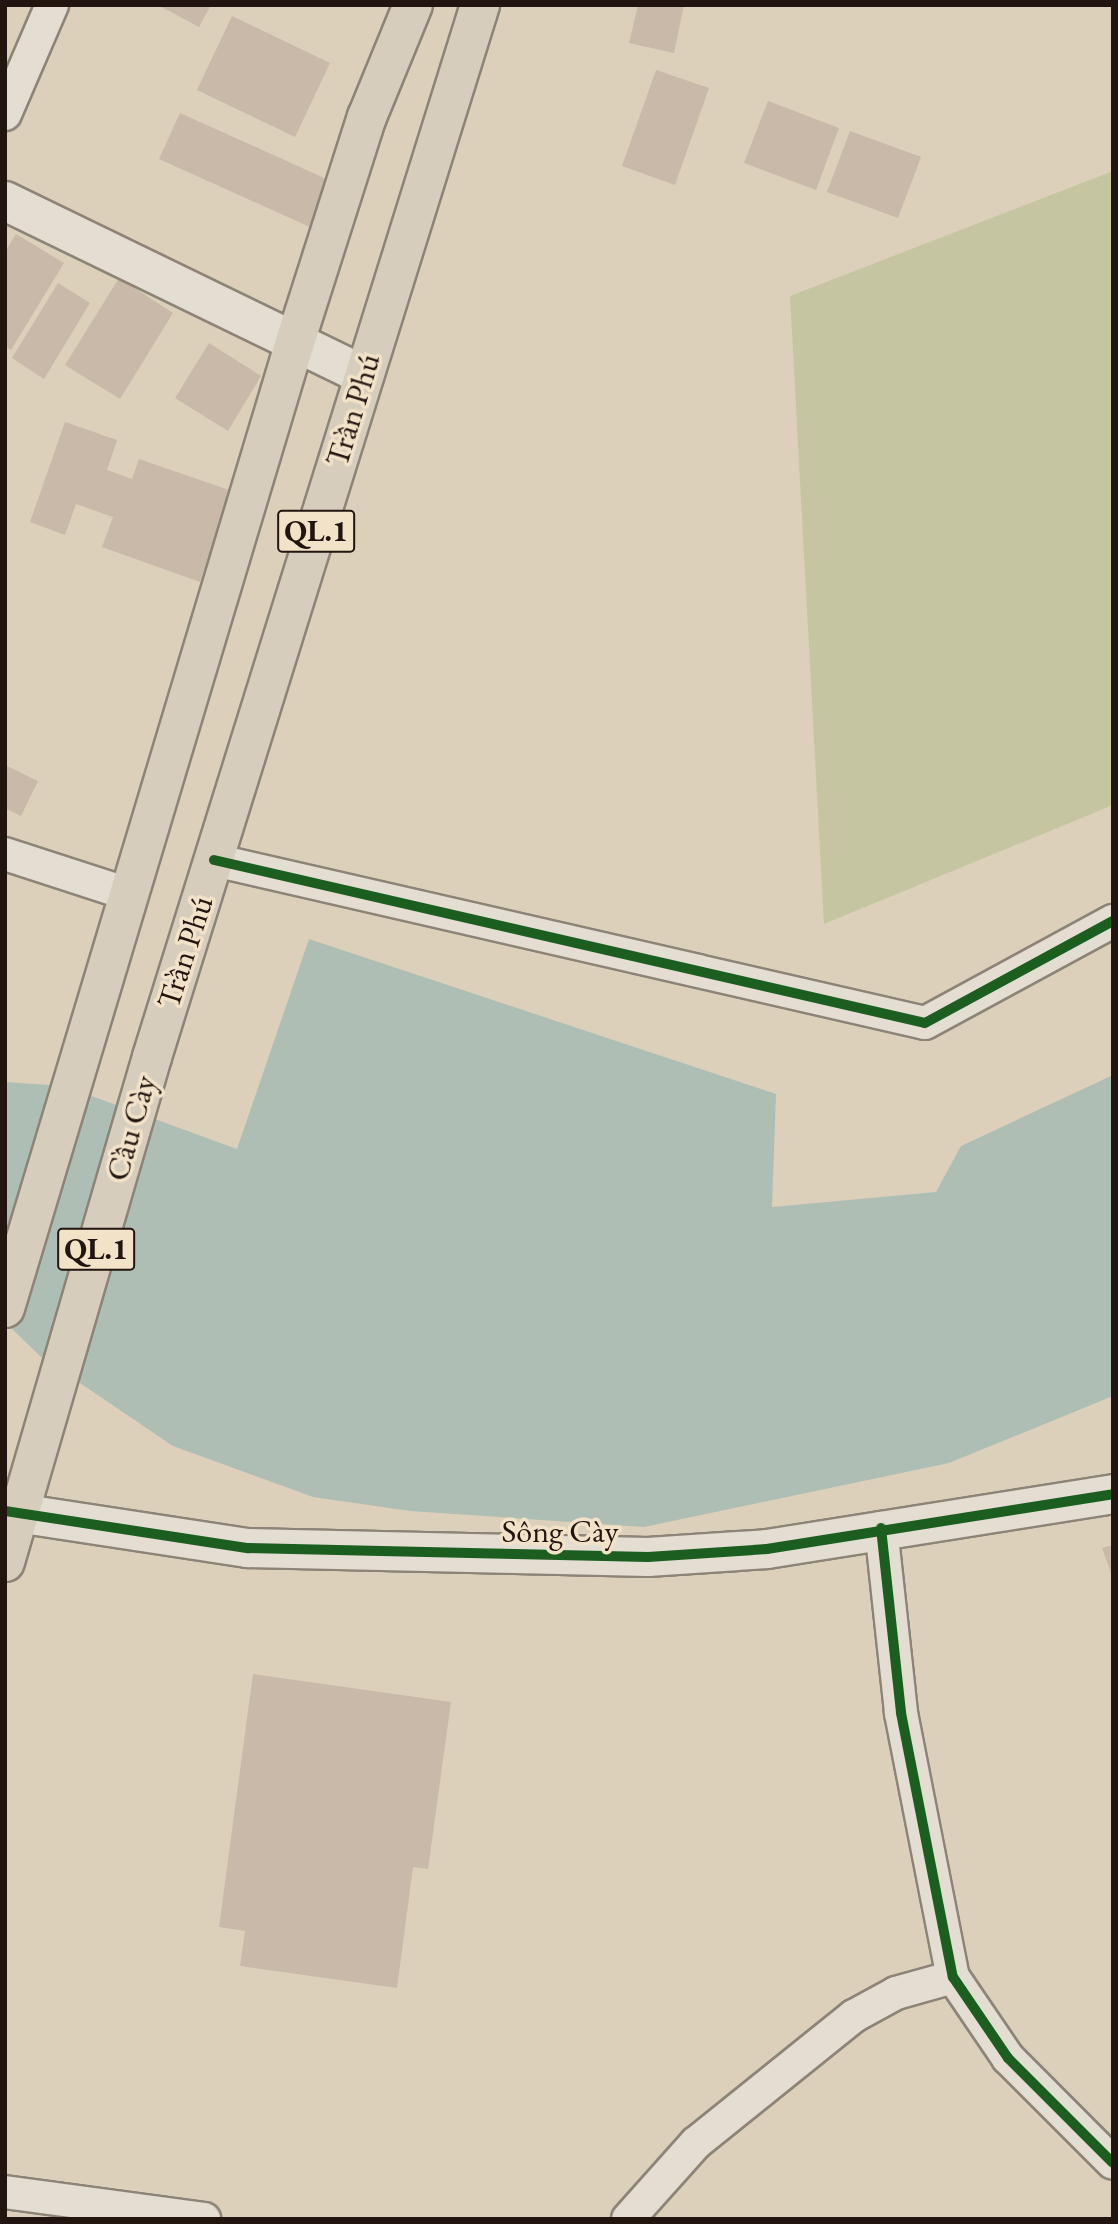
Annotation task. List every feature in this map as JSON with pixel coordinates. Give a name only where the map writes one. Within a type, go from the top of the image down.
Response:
[{"type":"main road","name":"QL.1","points":[[5,1308],[83,1038],[131,895],[295,342],[368,117],[413,5]]},
{"type":"main road","name":"Trần Phú","points":[[152,1057],[480,5]]},
{"type":"main road","name":"Cầu Cày","points":[[13,1513],[39,1442],[152,1057]]},
{"type":"main road","name":"QL.1","points":[[5,1562],[13,1513]]},
{"type":"street","points":[[5,114],[52,5]]},
{"type":"street","points":[[5,201],[363,375]]},
{"type":"street","points":[[5,854],[131,895]]},
{"type":"street","points":[[214,860],[925,1023],[1113,921]]},
{"type":"street","name":"Sông Cày","points":[[13,1513],[248,1548],[435,1557],[648,1557],[767,1549],[881,1528],[1113,1494]]},
{"type":"street","points":[[881,1528],[901,1713],[953,1977],[1008,2058],[1113,2163]]},
{"type":"street","points":[[628,2219],[723,2118],[854,2015],[897,1993],[953,1977]]},
{"type":"street","points":[[5,2192],[205,2219]]},
{"type":"green space","points":[[1113,171],[1113,805],[824,924],[790,296]]},
{"type":"shaded area","points":[[309,939],[776,1094],[772,1207],[936,1192],[961,1146],[1113,1075],[1113,1396],[949,1463],[644,1527],[410,1511],[313,1497],[173,1446],[40,1356],[5,1322],[5,1082],[64,1086],[237,1149]]},
{"type":"building","points":[[158,5],[211,5],[199,27]]},
{"type":"building","points":[[638,5],[684,5],[674,53],[629,43]]},
{"type":"building","points":[[232,16],[330,63],[295,137],[197,90]]},
{"type":"building","points":[[656,70],[709,88],[675,185],[622,166]]},
{"type":"building","points":[[768,101],[839,128],[816,190],[744,163]]},
{"type":"building","points":[[180,113],[333,182],[312,228],[159,159]]},
{"type":"building","points":[[850,131],[921,157],[898,218],[827,192]]},
{"type":"building","points":[[16,234],[64,263],[11,350],[5,346],[5,252]]},
{"type":"building","points":[[119,278],[173,313],[120,399],[65,365]]},
{"type":"building","points":[[58,283],[90,303],[44,379],[12,358]]},
{"type":"building","points":[[209,343],[261,376],[228,431],[175,398]]},
{"type":"building","points":[[65,422],[117,440],[107,470],[132,479],[139,459],[232,491],[200,582],[102,547],[113,517],[76,504],[65,535],[30,522]]},
{"type":"building","points":[[5,765],[38,781],[21,816],[5,808]]},
{"type":"building","points":[[1113,1545],[1113,1576],[1112,1576],[1102,1548]]},
{"type":"building","points":[[253,1674],[451,1702],[428,1869],[413,1867],[397,1988],[240,1966],[245,1931],[219,1927]]},
{"type":"cycle path","points":[[214,860],[925,1023],[1113,921]]},
{"type":"cycle path","points":[[5,1511],[248,1548],[648,1557],[767,1549],[1113,1494]]},
{"type":"cycle path","points":[[881,1528],[901,1713],[953,1977],[1008,2058],[1113,2163]]}]
